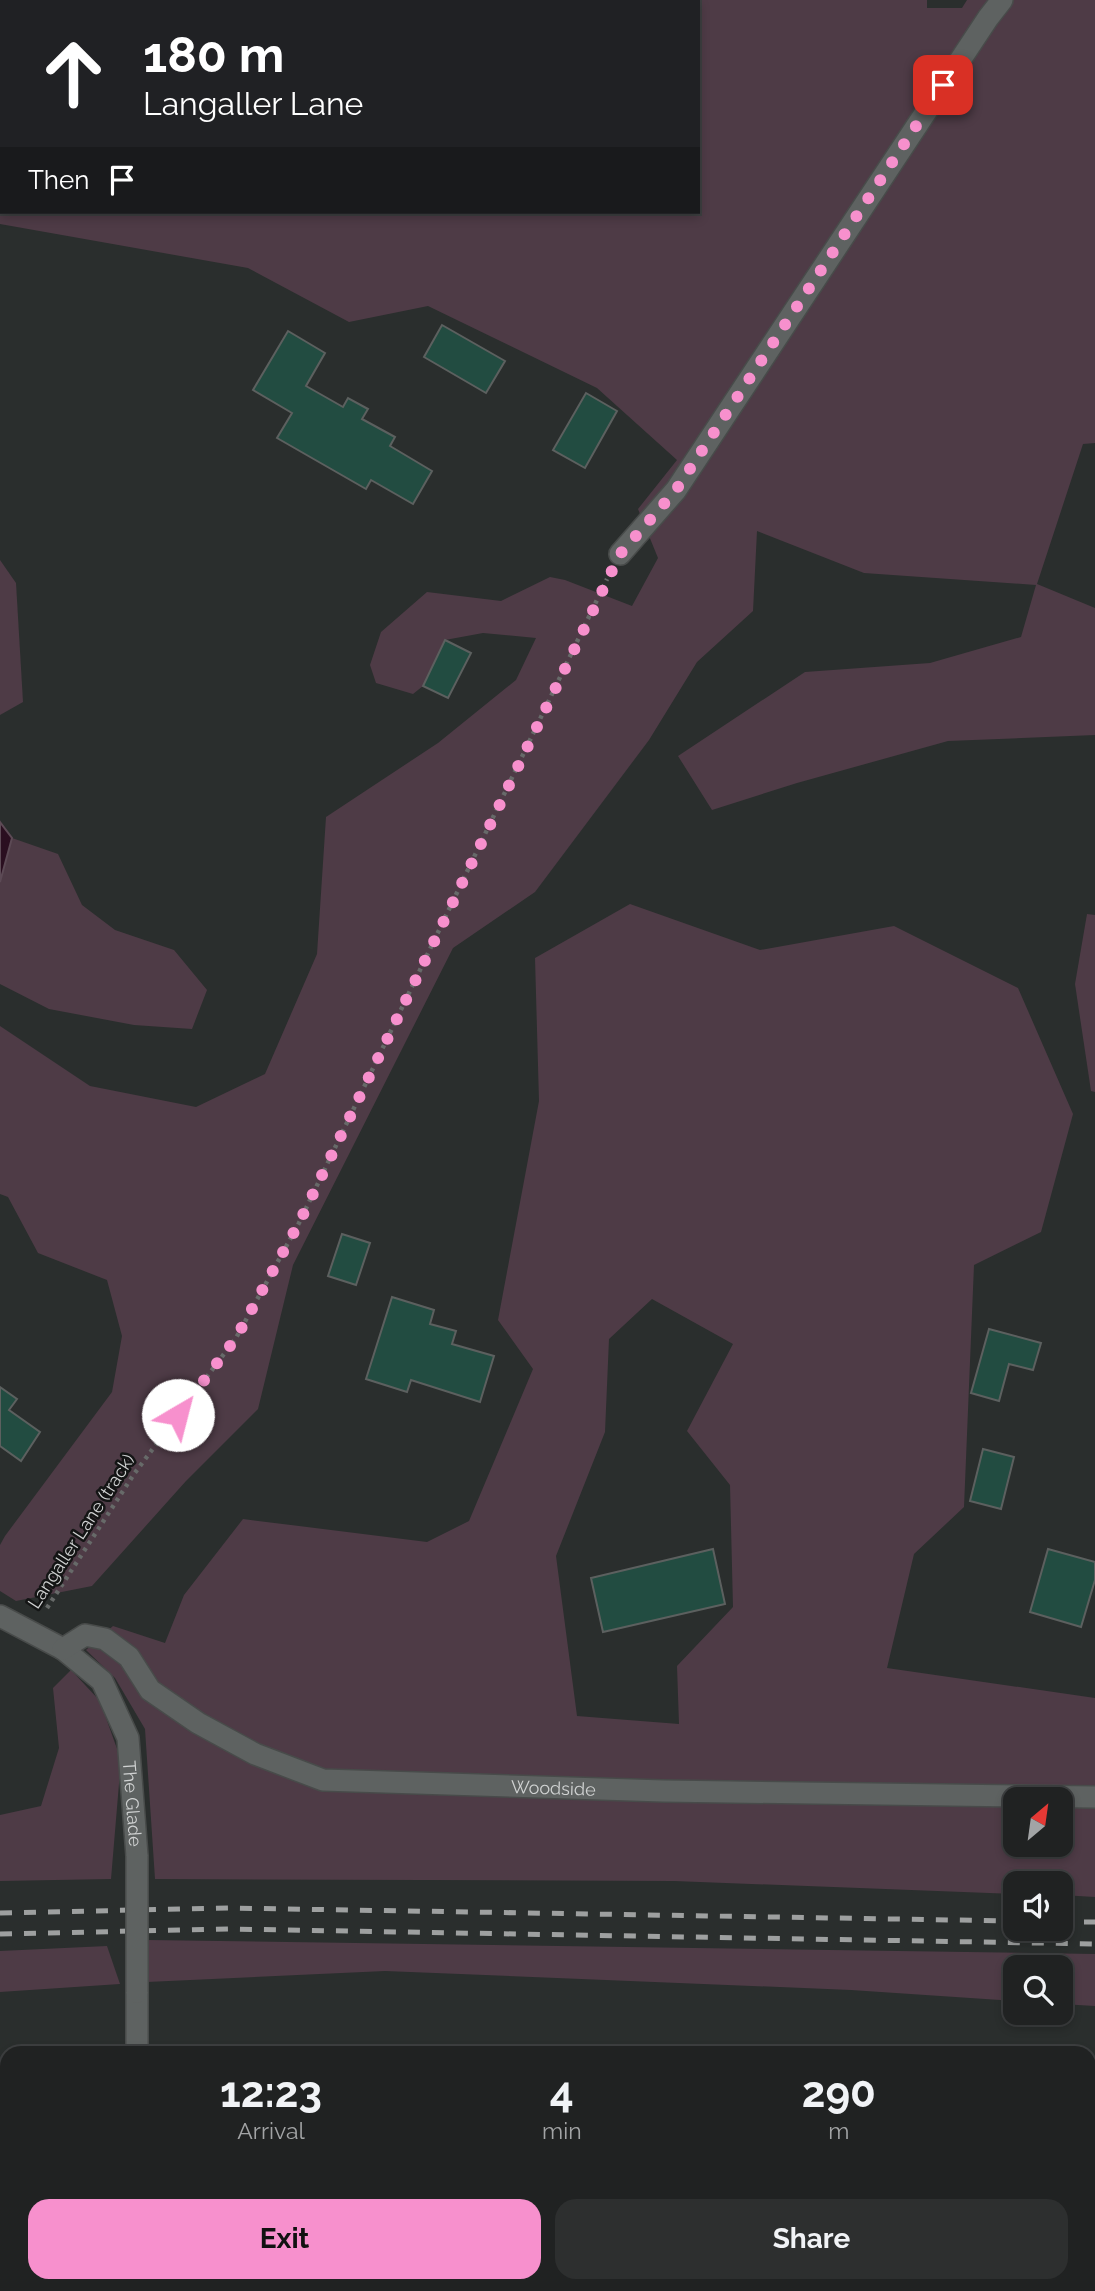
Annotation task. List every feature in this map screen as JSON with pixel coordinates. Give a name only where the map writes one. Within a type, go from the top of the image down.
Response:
[{"type":"street","points":[[620,554],[676,490],[1002,0]]},
{"type":"street","name":"The Glade","points":[[0,1616],[63,1649],[102,1681],[128,1738],[137,1856],[137,2046]]},
{"type":"street","name":"Woodside","points":[[63,1649],[85,1635],[105,1639],[129,1657],[150,1690],[198,1723],[255,1754],[323,1780],[663,1791],[1095,1797]]},
{"type":"path","name":"Langaller Lane (track)","points":[[32,1632],[134,1474],[236,1338],[293,1234],[620,554]]},
{"type":"shaded area","points":[[700,0],[927,0],[927,8],[962,8],[967,0],[1095,0],[1095,443],[1083,444],[1037,584],[1095,608],[1095,735],[948,741],[712,810],[678,756],[805,672],[930,663],[1021,637],[1036,585],[864,573],[757,531],[753,611],[697,662],[649,740],[535,892],[453,948],[293,1265],[258,1409],[186,1481],[92,1586],[16,1601],[0,1591],[0,1545],[112,1392],[122,1336],[107,1280],[38,1253],[8,1197],[0,1194],[0,1026],[90,1086],[196,1107],[265,1074],[317,954],[326,817],[438,743],[516,680],[536,638],[483,633],[445,640],[423,686],[413,694],[376,683],[370,665],[381,632],[427,592],[501,601],[550,577],[565,580],[632,606],[658,558],[638,509],[677,460],[597,388],[428,306],[349,322],[248,268],[0,224],[0,214],[700,214]]},
{"type":"shaded area","points":[[0,560],[16,583],[23,702],[0,715]]},
{"type":"shaded area","points":[[0,822],[12,838],[0,882]]},
{"type":"shaded area","points":[[12,838],[58,854],[82,905],[115,930],[174,950],[207,990],[192,1029],[134,1025],[49,1009],[0,984],[0,882]]},
{"type":"shaded area","points":[[630,904],[760,950],[894,926],[1018,988],[1073,1114],[1041,1232],[974,1265],[964,1507],[914,1554],[887,1668],[1095,1698],[1095,1897],[1073,1896],[1073,1871],[1003,1871],[1003,1894],[674,1881],[155,1879],[145,1729],[115,1678],[86,1650],[113,1626],[165,1643],[184,1595],[243,1519],[427,1542],[469,1521],[533,1369],[498,1320],[539,1101],[535,958]],"holes":[[[652,1299],[733,1344],[687,1431],[730,1485],[733,1607],[677,1666],[679,1724],[577,1716],[556,1556],[605,1432],[609,1339]]]},
{"type":"shaded area","points":[[1087,914],[1095,915],[1095,1092],[1091,1091],[1075,984]]},
{"type":"shaded area","points":[[71,1670],[100,1701],[121,1760],[111,1879],[0,1881],[0,1815],[41,1806],[59,1748],[53,1688]]},
{"type":"shaded area","points":[[147,1940],[1095,1954],[1095,2006],[1073,2005],[1073,1955],[1003,1955],[1003,2000],[851,1990],[385,1971],[147,1982]]},
{"type":"shaded area","points":[[107,1946],[120,1984],[0,1992],[0,1951]]},
{"type":"building","points":[[442,325],[505,361],[486,393],[424,357]]},
{"type":"building","points":[[288,331],[325,353],[306,386],[343,407],[348,398],[368,409],[362,419],[395,437],[390,446],[432,471],[413,504],[371,480],[366,489],[277,438],[292,413],[253,390]]},
{"type":"building","points":[[586,393],[617,411],[585,468],[553,450]]},
{"type":"building","points":[[445,640],[471,653],[448,698],[423,686]]},
{"type":"building","points":[[342,1234],[370,1243],[356,1285],[328,1276]]},
{"type":"building","points":[[392,1297],[434,1310],[430,1324],[456,1331],[452,1344],[494,1356],[480,1402],[411,1380],[407,1392],[366,1379]]},
{"type":"building","points":[[989,1329],[1041,1343],[1033,1370],[1009,1364],[999,1401],[971,1393]]},
{"type":"building","points":[[0,1387],[17,1399],[9,1410],[40,1432],[21,1461],[0,1446]]},
{"type":"building","points":[[983,1449],[1014,1457],[1001,1509],[970,1501]]},
{"type":"building","points":[[713,1549],[725,1604],[603,1632],[591,1578]]},
{"type":"building","points":[[1048,1549],[1095,1562],[1095,1580],[1081,1627],[1030,1612]]},
{"type":"railway","points":[[0,1913],[228,1908],[1003,1921]]},
{"type":"railway","points":[[1073,1922],[1095,1922]]},
{"type":"railway","points":[[0,1934],[228,1929],[1095,1944]]},
{"type":"route","points":[[178,1415],[236,1338],[299,1223],[620,554],[676,490],[943,85]]}]
